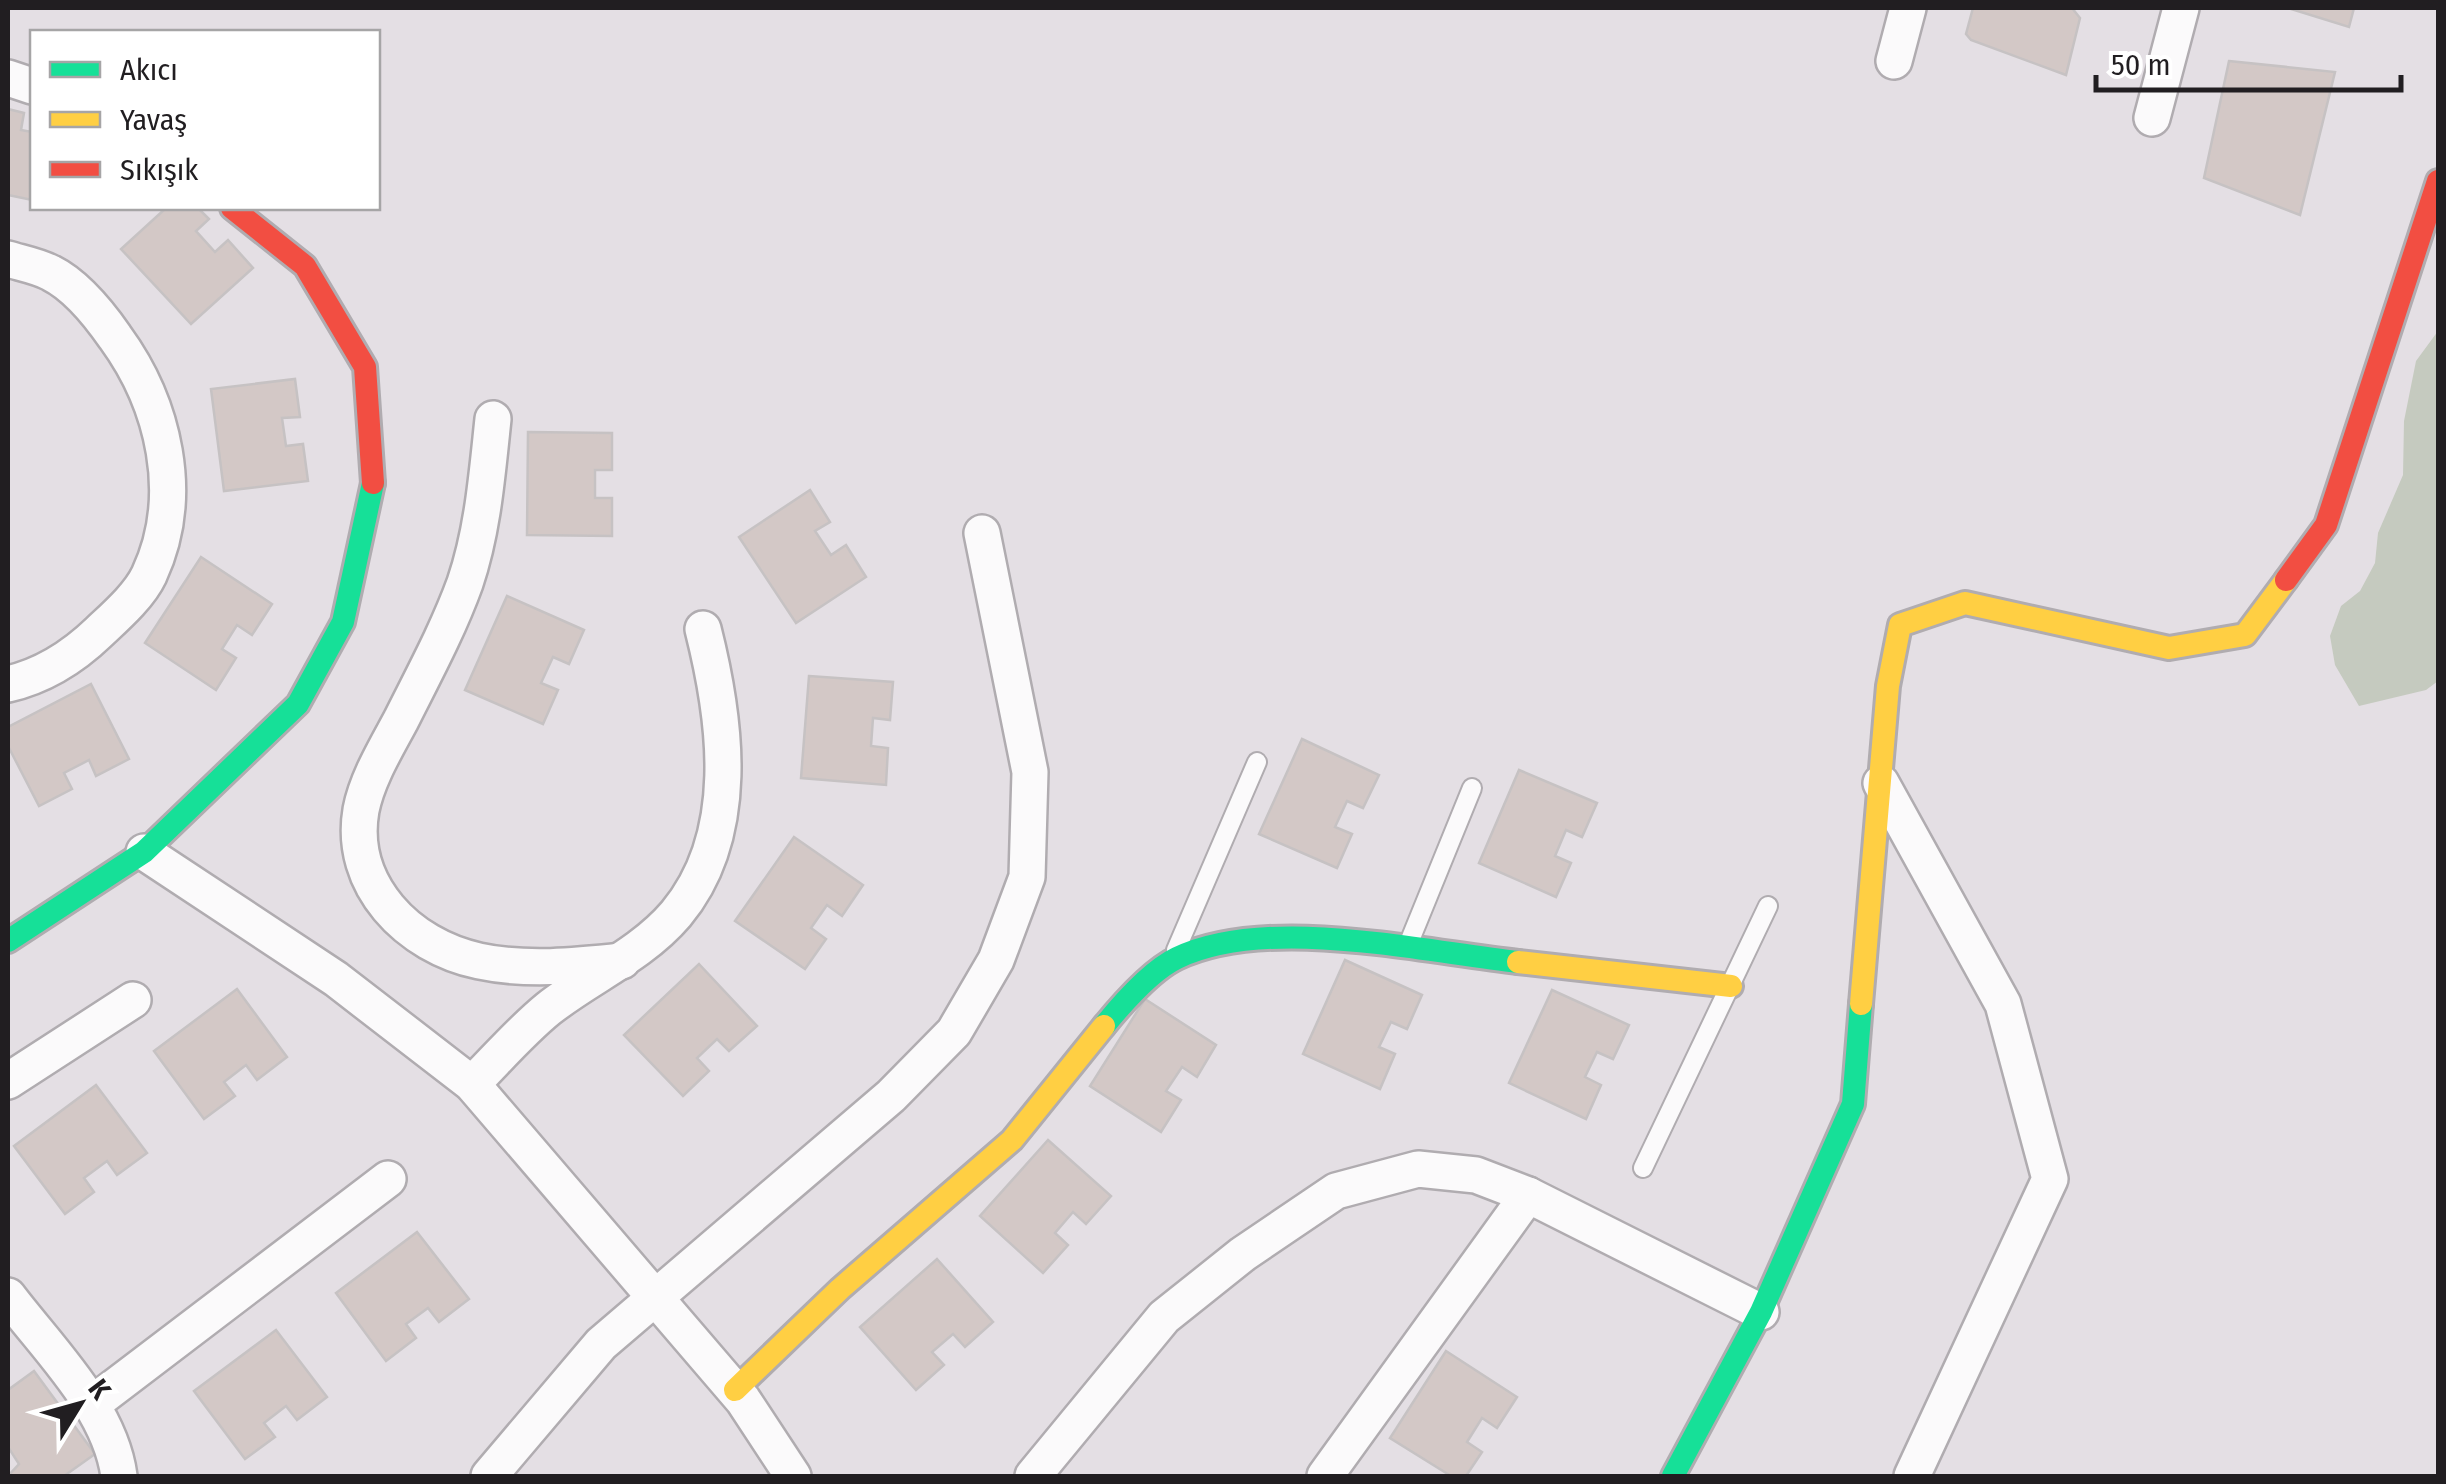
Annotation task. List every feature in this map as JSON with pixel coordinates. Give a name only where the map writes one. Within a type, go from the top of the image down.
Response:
[{"type":"street","points":[[1894,62],[1908,8]]},
{"type":"street","points":[[2152,118],[2181,8]]},
{"type":"street","points":[[1673,1476],[1761,1312],[1853,1104],[1888,686],[1900,625],[1965,603],[2169,648],[2245,635],[2326,525],[2438,181]]},
{"type":"street","points":[[8,940],[144,852],[298,704],[343,622],[374,471],[364,367],[304,266],[234,210]]},
{"type":"street","points":[[8,259],[53,273],[96,310],[137,367],[156,416],[170,490],[148,576],[119,613],[81,649],[33,678],[8,684]]},
{"type":"street","points":[[493,419],[480,534],[469,568],[378,764],[362,808],[358,843],[372,887],[396,920],[432,943],[478,961],[570,967],[622,961]]},
{"type":"street","points":[[489,1476],[601,1344],[891,1096],[954,1032],[996,960],[1027,878],[1030,772],[982,533]]},
{"type":"street","points":[[472,1084],[548,1009],[622,961],[676,914],[704,870],[716,823],[725,732],[703,629]]},
{"type":"street","points":[[1881,783],[2003,1004],[2050,1179],[1912,1476]]},
{"type":"street","points":[[144,852],[336,979],[472,1084],[735,1390],[792,1476]]},
{"type":"street","points":[[735,1390],[840,1288],[1012,1140],[1110,1020],[1172,960],[1220,941],[1282,936],[1406,953],[1730,986]]},
{"type":"street","points":[[8,1081],[133,1000]]},
{"type":"street","points":[[1033,1476],[1164,1316],[1243,1254],[1336,1191],[1418,1169],[1476,1175],[1528,1195],[1761,1312]]},
{"type":"street","points":[[90,1405],[388,1179]]},
{"type":"street","points":[[1325,1476],[1528,1195]]},
{"type":"street","points":[[8,1296],[90,1405],[107,1435],[120,1476]]},
{"type":"lane","points":[[1172,960],[1257,762]]},
{"type":"lane","points":[[1406,953],[1472,788]]},
{"type":"lane","points":[[1643,1168],[1768,906]]},
{"type":"shaded area","points":[[2438,331],[2438,681],[2426,690],[2359,706],[2335,665],[2330,636],[2341,606],[2360,591],[2375,563],[2378,533],[2403,475],[2404,421],[2416,361]]},
{"type":"building","points":[[1973,8],[2072,8],[2080,18],[2066,75],[1971,40],[1966,34]]},
{"type":"building","points":[[2288,8],[2354,8],[2349,27]]},
{"type":"building","points":[[2229,61],[2335,72],[2300,215],[2204,178]]},
{"type":"building","points":[[8,109],[24,113],[21,130],[30,132],[30,200],[8,195]]},
{"type":"building","points":[[164,210],[200,210],[209,219],[196,231],[215,252],[228,240],[253,268],[191,324],[121,249]]},
{"type":"building","points":[[295,379],[300,417],[282,418],[286,446],[303,444],[308,481],[224,491],[211,389]]},
{"type":"building","points":[[528,432],[612,433],[612,470],[595,470],[595,498],[612,498],[612,536],[527,535]]},
{"type":"building","points":[[810,490],[830,522],[815,531],[831,555],[846,545],[866,577],[796,623],[739,537]]},
{"type":"building","points":[[201,557],[272,604],[252,635],[237,625],[222,649],[236,658],[216,690],[145,643]]},
{"type":"building","points":[[507,596],[584,630],[569,664],[553,657],[541,683],[558,690],[543,724],[465,690]]},
{"type":"building","points":[[809,676],[893,682],[890,720],[873,718],[871,746],[888,748],[886,785],[801,778]]},
{"type":"building","points":[[91,684],[129,759],[96,776],[89,760],[64,773],[72,789],[39,806],[8,746],[8,727]]},
{"type":"building","points":[[1302,739],[1379,775],[1363,808],[1347,801],[1335,827],[1352,834],[1337,868],[1259,834]]},
{"type":"building","points":[[1519,770],[1597,803],[1582,837],[1566,830],[1555,856],[1571,863],[1556,897],[1479,863]]},
{"type":"building","points":[[794,837],[863,885],[842,916],[827,905],[811,928],[826,939],[805,969],[735,921]]},
{"type":"building","points":[[1345,960],[1422,995],[1407,1029],[1391,1022],[1379,1047],[1395,1054],[1380,1089],[1303,1054]]},
{"type":"building","points":[[699,964],[757,1026],[729,1051],[717,1039],[697,1058],[709,1071],[683,1096],[624,1035]]},
{"type":"building","points":[[237,989],[287,1057],[257,1080],[246,1065],[224,1082],[235,1096],[204,1119],[154,1051]]},
{"type":"building","points":[[1552,990],[1629,1025],[1613,1059],[1597,1052],[1585,1077],[1601,1085],[1586,1119],[1509,1083]]},
{"type":"building","points":[[1145,999],[1216,1045],[1197,1077],[1182,1067],[1166,1091],[1181,1100],[1161,1132],[1090,1086]]},
{"type":"building","points":[[96,1085],[147,1153],[117,1175],[107,1161],[84,1178],[94,1192],[65,1214],[14,1146]]},
{"type":"building","points":[[1048,1140],[1111,1196],[1086,1224],[1073,1212],[1055,1233],[1068,1245],[1043,1273],[980,1216]]},
{"type":"building","points":[[417,1232],[469,1299],[439,1322],[428,1308],[406,1324],[416,1338],[386,1361],[336,1293]]},
{"type":"building","points":[[937,1259],[993,1322],[965,1347],[953,1334],[932,1352],[944,1365],[916,1390],[860,1327]]},
{"type":"building","points":[[276,1330],[327,1397],[297,1420],[286,1406],[264,1423],[275,1437],[245,1459],[194,1391]]},
{"type":"building","points":[[1446,1351],[1517,1397],[1497,1428],[1482,1418],[1467,1442],[1482,1452],[1466,1476],[1451,1476],[1390,1438]]},
{"type":"building","points":[[34,1371],[95,1454],[64,1476],[8,1476],[19,1464],[8,1447],[8,1390]]},
{"type":"traffic: fast","points":[[8,941],[144,852],[298,704],[343,622],[373,483]]},
{"type":"traffic: fast","points":[[1104,1026],[1157,971],[1177,958],[1213,945],[1298,937],[1518,962]]},
{"type":"traffic: fast","points":[[1673,1476],[1761,1312],[1853,1104],[1861,1004]]},
{"type":"traffic: slow","points":[[1861,1004],[1888,686],[1900,625],[1965,603],[2169,648],[2245,635],[2286,580]]},
{"type":"traffic: slow","points":[[1518,962],[1731,986]]},
{"type":"traffic: slow","points":[[735,1390],[840,1289],[1012,1140],[1104,1026]]},
{"type":"traffic: jam","points":[[2286,580],[2326,525],[2438,181]]},
{"type":"traffic: jam","points":[[235,210],[305,266],[365,367],[373,483]]}]
